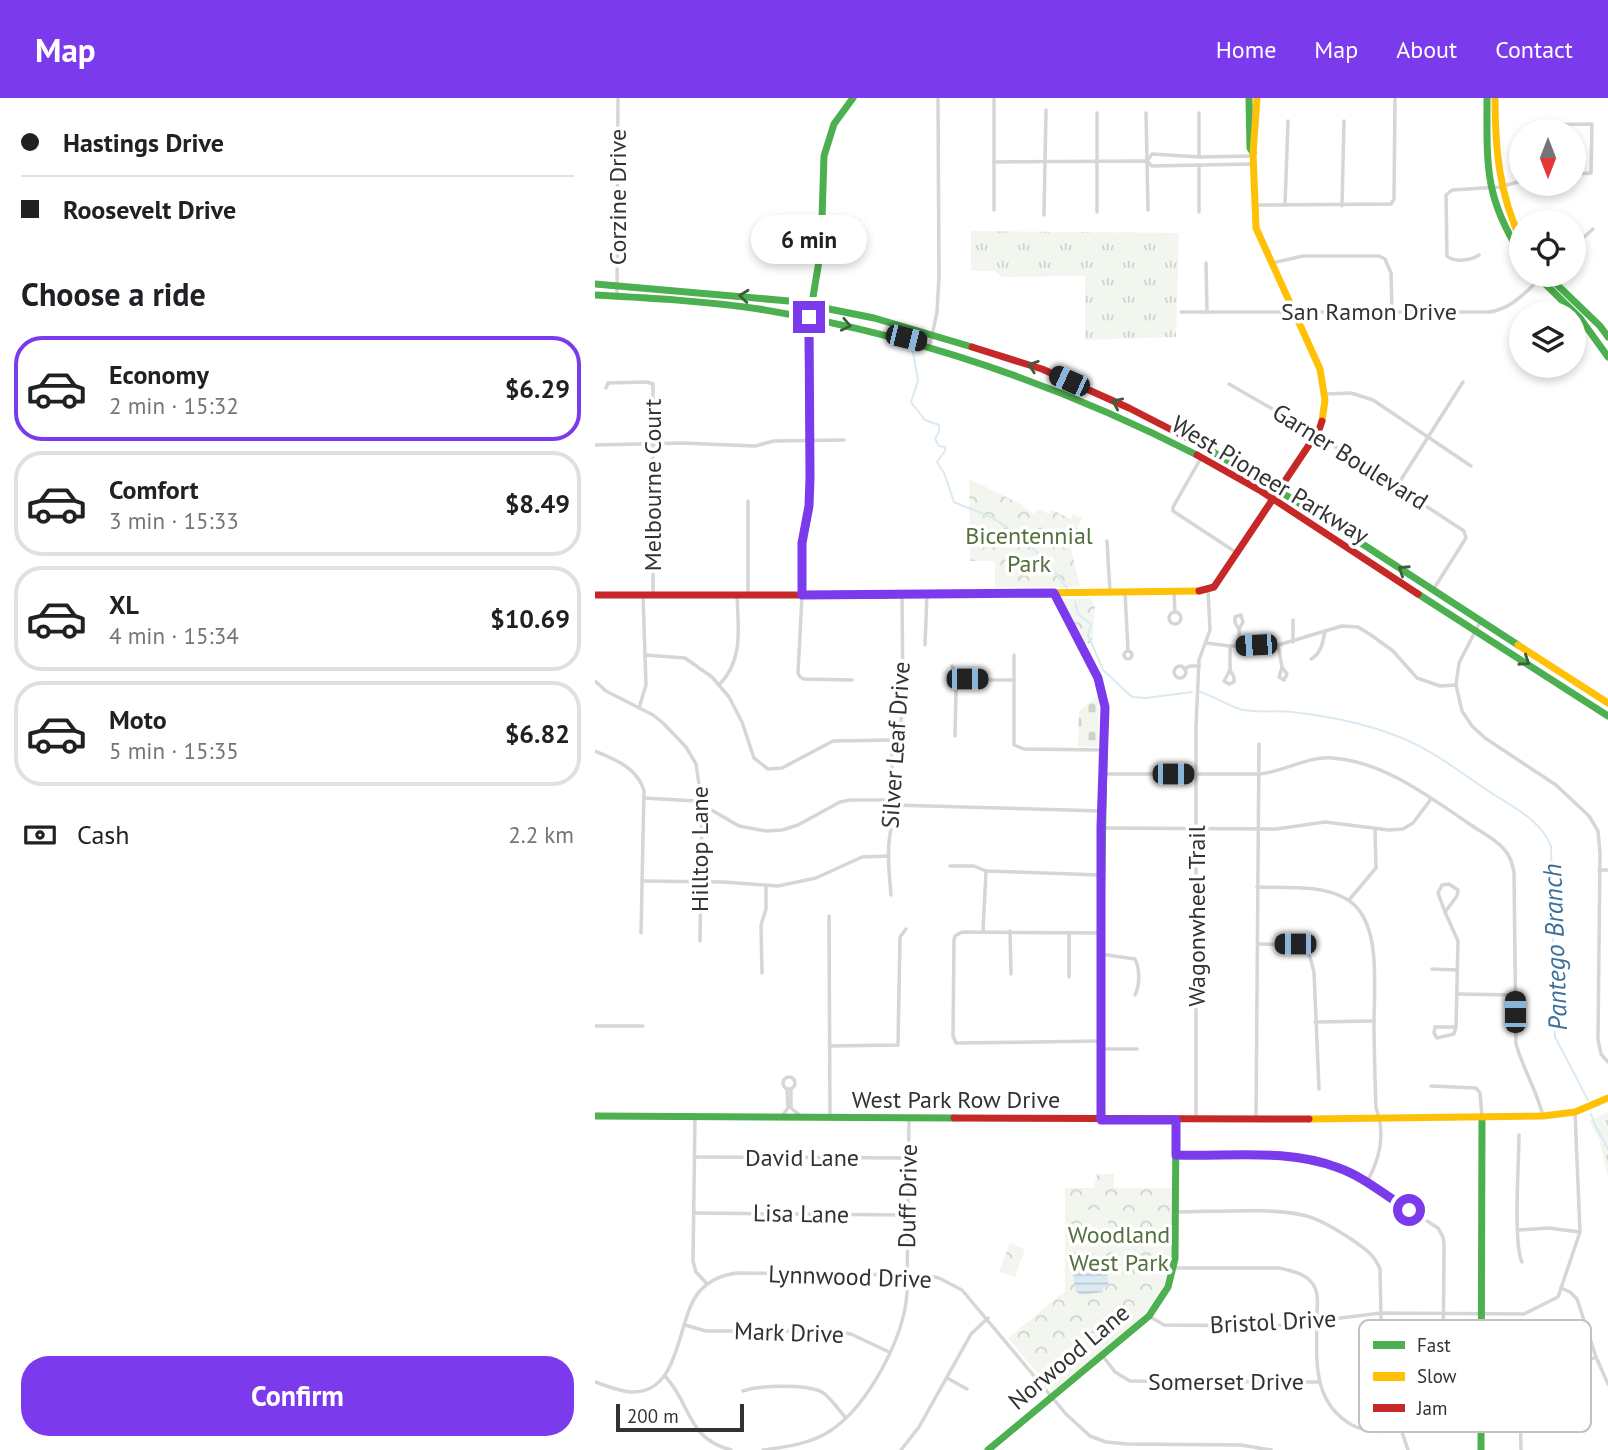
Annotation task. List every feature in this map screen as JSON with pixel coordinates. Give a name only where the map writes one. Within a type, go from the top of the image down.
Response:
[{"type":"main road","points":[[802,595],[802,543],[809,506],[809,317],[821,249],[824,156],[834,124],[853,98]]},
{"type":"main road","points":[[1249,98],[1250,148],[1254,158]]},
{"type":"main road","points":[[595,595],[1174,592],[1208,590],[1217,584],[1317,434],[1323,418],[1325,394],[1319,369],[1256,228],[1254,158],[1257,98]]},
{"type":"main road","points":[[1487,98],[1491,188],[1497,211],[1509,232]]},
{"type":"main road","points":[[1495,98],[1496,162],[1509,216]]},
{"type":"main road","name":"West Pioneer Parkway","points":[[595,284],[705,292],[811,305],[932,334],[1042,369],[1129,408],[1216,453],[1608,702]]},
{"type":"main road","points":[[1552,287],[1565,301]]},
{"type":"main road","points":[[1555,287],[1600,326],[1608,337]]},
{"type":"main road","name":"West Pioneer Parkway","points":[[595,295],[731,305],[809,317],[930,345],[1069,394],[1143,427],[1272,499],[1608,716]]},
{"type":"main road","points":[[1586,326],[1608,356]]},
{"type":"main road","points":[[1054,593],[1101,687],[1105,707],[1101,774],[1101,1120]]},
{"type":"main road","name":"West Park Row Drive","points":[[595,1116],[1176,1120],[1543,1116],[1575,1112],[1608,1098]]},
{"type":"main road","points":[[1482,1117],[1483,1320]]},
{"type":"main road","name":"Norwood Lane","points":[[988,1450],[1149,1316],[1168,1287],[1174,1268],[1176,1120]]},
{"type":"main road","points":[[1481,1432],[1481,1450]]},
{"type":"street","name":"Corzine Drive","points":[[617,295],[618,98]]},
{"type":"street","points":[[930,345],[937,312],[939,277],[938,98]]},
{"type":"street","points":[[993,98],[994,210]]},
{"type":"street","points":[[1254,205],[1388,206],[1393,202],[1395,98]]},
{"type":"street","points":[[1044,215],[1046,110]]},
{"type":"street","points":[[1097,113],[1097,212]]},
{"type":"street","points":[[1146,113],[1148,210]]},
{"type":"street","points":[[1199,113],[1199,212]]},
{"type":"street","points":[[1285,205],[1288,121]]},
{"type":"street","points":[[1342,206],[1344,121]]},
{"type":"street","points":[[1586,124],[1592,124],[1591,173],[1586,173]]},
{"type":"street","points":[[1147,161],[1151,154],[1254,158]]},
{"type":"street","points":[[994,162],[1147,161],[1152,166],[1189,167],[1254,158]]},
{"type":"street","points":[[1479,255],[1473,259],[1452,260],[1447,256],[1445,198],[1452,190],[1509,184]]},
{"type":"street","points":[[1586,235],[1593,229]]},
{"type":"street","points":[[1270,264],[1303,256],[1379,256],[1385,259],[1391,273],[1392,312]]},
{"type":"street","points":[[1206,263],[1207,312]]},
{"type":"street","name":"San Ramon Drive","points":[[1181,312],[1496,311],[1514,303],[1531,287]]},
{"type":"street","points":[[1397,486],[1463,382]]},
{"type":"street","name":"Melbourne Court","points":[[606,388],[608,383],[653,384],[653,596]]},
{"type":"street","name":"Garner Boulevard","points":[[1229,384],[1317,434],[1464,531],[1467,536],[1433,590]]},
{"type":"street","points":[[1325,394],[1351,393],[1371,399],[1471,466]]},
{"type":"street","points":[[595,445],[755,446],[773,441],[844,440]]},
{"type":"street","points":[[1201,457],[1173,507],[1173,512],[1237,553]]},
{"type":"street","points":[[748,501],[748,595]]},
{"type":"street","points":[[1107,541],[1110,592]]},
{"type":"street","name":"Wagonwheel Trail","points":[[1196,1119],[1199,666],[1210,614],[1208,590]]},
{"type":"street","points":[[1125,592],[1128,651]]},
{"type":"street","points":[[1174,592],[1175,612]]},
{"type":"street","points":[[639,708],[645,691],[643,595]]},
{"type":"street","points":[[719,685],[729,675],[737,653],[737,595]]},
{"type":"street","points":[[802,595],[800,677],[852,680]]},
{"type":"street","name":"Silver Leaf Drive","points":[[891,895],[889,856],[893,740],[904,708],[902,595]]},
{"type":"street","points":[[925,645],[927,595]]},
{"type":"street","points":[[1293,620],[1293,642]]},
{"type":"street","points":[[1481,621],[1459,663],[1456,685],[1462,710],[1477,732],[1556,785],[1589,816],[1598,831],[1598,1040],[1601,1054],[1608,1062]]},
{"type":"street","points":[[1206,643],[1230,646],[1278,645],[1342,626],[1358,627],[1393,651],[1417,678],[1440,685],[1456,685]]},
{"type":"street","points":[[1240,629],[1240,646]]},
{"type":"street","points":[[1311,659],[1323,644],[1325,631]]},
{"type":"street","points":[[1278,645],[1282,667]]},
{"type":"street","points":[[1230,646],[1230,670]]},
{"type":"street","points":[[645,655],[685,658],[696,664],[719,685],[742,722],[754,758],[768,769],[782,768],[833,741],[893,740]]},
{"type":"street","points":[[1014,655],[1013,740],[1017,748],[1103,750]]},
{"type":"street","points":[[952,666],[959,680],[956,691],[955,736]]},
{"type":"street","points":[[1184,669],[1199,666]]},
{"type":"street","points":[[959,680],[1014,680]]},
{"type":"street","name":"Hilltop Lane","points":[[595,681],[606,691],[663,723],[694,758],[700,777],[702,804],[700,941]]},
{"type":"street","points":[[1256,1119],[1259,744]]},
{"type":"street","points":[[595,751],[622,763],[635,772],[641,781],[644,798],[641,933]]},
{"type":"street","points":[[1101,774],[1258,774],[1277,772],[1316,758],[1336,758],[1383,771],[1431,799],[1502,847],[1512,861],[1514,872],[1516,1044],[1522,1064],[1540,1101],[1543,1116]]},
{"type":"street","points":[[644,798],[696,801],[739,826],[773,831],[806,821],[840,802],[850,800],[1101,811]]},
{"type":"street","points":[[1101,828],[1276,830],[1325,822],[1348,823],[1375,829],[1403,829],[1413,823],[1431,799]]},
{"type":"street","points":[[1349,900],[1375,868],[1375,829]]},
{"type":"street","points":[[642,881],[700,881],[766,886],[796,884],[862,858],[889,856]]},
{"type":"street","points":[[950,866],[974,866],[986,871],[1101,875]]},
{"type":"street","points":[[1599,870],[1608,870]]},
{"type":"street","points":[[983,931],[986,871]]},
{"type":"street","points":[[1445,912],[1457,896],[1457,887],[1449,884],[1442,885],[1438,893],[1445,912],[1458,941],[1456,1027],[1454,1034],[1449,1037],[1437,1038],[1434,1033],[1435,1027],[1456,1027]]},
{"type":"street","points":[[762,973],[761,925],[767,904],[766,886]]},
{"type":"street","points":[[1257,887],[1322,891],[1349,900],[1363,918],[1372,943],[1375,964],[1376,1108],[1380,1118],[1380,1155],[1367,1182]]},
{"type":"street","points":[[829,916],[830,1119]]},
{"type":"street","points":[[829,1046],[898,1045],[900,937],[906,929]]},
{"type":"street","points":[[1101,933],[983,931],[963,932],[955,936],[953,1037],[956,1043],[1101,1045],[1137,1049]]},
{"type":"street","points":[[1010,931],[1011,974]]},
{"type":"street","points":[[1069,933],[1069,977]]},
{"type":"street","points":[[1258,944],[1295,944],[1306,950],[1314,972],[1319,1089]]},
{"type":"street","points":[[1100,954],[1135,959],[1138,968],[1138,990],[1135,995]]},
{"type":"street","points":[[1432,970],[1457,970]]},
{"type":"street","points":[[1457,994],[1515,995]]},
{"type":"street","points":[[1315,1022],[1374,1020]]},
{"type":"street","points":[[595,1026],[643,1026]]},
{"type":"street","points":[[1431,1086],[1476,1088],[1480,1093],[1482,1117]]},
{"type":"street","points":[[781,1118],[789,1108],[789,1089]]},
{"type":"street","points":[[789,1108],[804,1119]]},
{"type":"street","points":[[1575,1112],[1580,1232],[1561,1288],[1577,1299],[1584,1320]]},
{"type":"street","points":[[595,1382],[617,1390],[633,1392],[643,1391],[665,1376],[692,1302],[707,1284],[694,1268],[695,1117]]},
{"type":"street","name":"Duff Drive","points":[[763,1450],[795,1448],[831,1431],[868,1391],[902,1326],[906,1310],[909,1119]]},
{"type":"street","points":[[1519,1135],[1518,1230],[1519,1256],[1522,1262]]},
{"type":"street","points":[[1176,1155],[1291,1156],[1342,1168],[1367,1182],[1427,1220],[1441,1232],[1444,1245],[1444,1320]]},
{"type":"street","name":"David Lane","points":[[695,1157],[908,1158]]},
{"type":"street","points":[[1176,1212],[1279,1212],[1307,1216],[1327,1224],[1376,1259],[1381,1278],[1381,1320]]},
{"type":"street","name":"Lisa Lane","points":[[694,1213],[907,1215]]},
{"type":"street","points":[[1518,1230],[1548,1228],[1580,1232]]},
{"type":"street","points":[[1174,1268],[1279,1269],[1295,1272],[1309,1279],[1315,1286],[1319,1382],[1328,1404],[1340,1416],[1359,1427]]},
{"type":"street","name":"Lynnwood Drive","points":[[707,1284],[725,1275],[737,1273],[925,1275],[951,1283],[962,1290],[1066,1414],[1090,1436],[1106,1442],[1127,1444],[1187,1447],[1241,1445],[1271,1450]]},
{"type":"street","name":"Bristol Drive","points":[[1149,1316],[1164,1325],[1276,1326],[1381,1313],[1524,1314],[1554,1300],[1561,1288]]},
{"type":"street","points":[[901,1450],[919,1427],[971,1334],[988,1318]]},
{"type":"street","name":"Mark Drive","points":[[685,1325],[706,1331],[851,1334],[890,1352]]},
{"type":"street","points":[[1591,1342],[1608,1384]]},
{"type":"street","name":"Somerset Drive","points":[[1103,1355],[1115,1372],[1130,1381],[1319,1382]]},
{"type":"street","points":[[1591,1359],[1596,1357]]},
{"type":"street","points":[[665,1376],[680,1395],[696,1430],[711,1442],[731,1450]]},
{"type":"street","points":[[947,1378],[967,1389]]},
{"type":"street","points":[[743,1391],[753,1387],[819,1390],[845,1417]]},
{"type":"street","points":[[1402,1432],[1408,1450]]},
{"type":"street","points":[[1521,1432],[1521,1450]]},
{"type":"street","points":[[1126,1450],[1127,1444]]},
{"type":"green space","points":[[971,231],[1179,233],[1176,337],[1085,340],[1085,276],[1002,277],[995,271],[971,271]]},
{"type":"green space","name":"Bicentennial Park","points":[[969,479],[1020,504],[1034,514],[1038,509],[1049,514],[1052,510],[1071,519],[1073,514],[1082,518],[1070,544],[1080,587],[995,587],[995,561],[970,561]]},
{"type":"green space","name":"Bicentennial Park","points":[[1091,598],[1095,608],[1092,642],[1082,646],[1061,599]]},
{"type":"green space","points":[[1099,695],[1098,747],[1078,746],[1079,711]]},
{"type":"green space","points":[[1608,1112],[1608,1177],[1599,1139],[1589,1121]]},
{"type":"green space","name":"Woodland West Park","points":[[1097,1174],[1114,1174],[1114,1188],[1173,1188],[1174,1239],[1170,1269],[1163,1287],[1138,1320],[1103,1352],[1052,1391],[1008,1338],[1065,1291],[1065,1188],[1094,1188]]},
{"type":"green space","points":[[1086,1210],[1108,1210],[1108,1242],[1086,1242]]},
{"type":"green space","points":[[1010,1243],[1025,1249],[1015,1277],[999,1272]]},
{"type":"shaded area","points":[[1093,1253],[1095,1260],[1107,1261],[1108,1269],[1103,1270],[1107,1272],[1109,1286],[1103,1287],[1103,1292],[1080,1295],[1075,1290],[1073,1273],[1086,1266],[1085,1256]]},
{"type":"waterway","name":"Pantego Branch","points":[[913,352],[918,381],[911,402],[925,420],[939,425],[935,439],[939,446],[945,447],[945,451],[937,462],[944,473],[954,502],[994,519],[1016,533],[1053,569],[1068,590]]},
{"type":"waterway","name":"Pantego Branch","points":[[1075,602],[1078,614],[1091,624],[1088,635],[1103,670],[1132,697],[1146,698],[1192,692]]},
{"type":"waterway","name":"Pantego Branch","points":[[1200,692],[1244,710],[1286,711],[1320,716],[1362,725],[1402,738],[1449,764],[1518,810],[1541,829],[1551,846],[1555,1037],[1588,1100]]},
{"type":"waterway","name":"Pantego Branch","points":[[1591,1114],[1608,1149]]},
{"type":"traffic: fast","points":[[802,595],[802,543],[809,506],[810,478],[808,327],[821,249],[824,156],[834,124],[853,98]]},
{"type":"traffic: fast","points":[[1249,98],[1250,148],[1253,153]]},
{"type":"traffic: fast","points":[[1487,98],[1490,179],[1500,215],[1509,234]]},
{"type":"traffic: fast","points":[[595,284],[789,301],[874,318],[972,347]]},
{"type":"traffic: fast","points":[[1548,287],[1580,318],[1608,357]]},
{"type":"traffic: fast","points":[[1559,287],[1608,337]]},
{"type":"traffic: fast","points":[[595,295],[739,306],[873,332],[929,347],[1038,384],[1145,429],[1197,455]]},
{"type":"traffic: fast","points":[[1203,446],[1304,506],[1518,645]]},
{"type":"traffic: fast","points":[[1054,593],[1098,678],[1105,707],[1101,915]]},
{"type":"traffic: fast","points":[[1418,594],[1608,716]]},
{"type":"traffic: fast","points":[[595,1116],[954,1118]]},
{"type":"traffic: fast","points":[[1481,1320],[1482,1117]]},
{"type":"traffic: fast","points":[[988,1450],[1149,1316],[1168,1287],[1175,1259],[1176,1120]]},
{"type":"traffic: fast","points":[[1481,1432],[1481,1450]]},
{"type":"traffic: slow","points":[[1257,98],[1253,154],[1256,228],[1320,369],[1325,400],[1322,421]]},
{"type":"traffic: slow","points":[[1495,98],[1500,170],[1510,210]]},
{"type":"traffic: slow","points":[[886,595],[1199,591]]},
{"type":"traffic: slow","points":[[1518,645],[1608,703]]},
{"type":"traffic: slow","points":[[1101,915],[1101,1120]]},
{"type":"traffic: slow","points":[[1309,1119],[1543,1116],[1575,1112],[1608,1098]]},
{"type":"traffic: jam","points":[[972,347],[1042,369],[1129,408],[1203,446]]},
{"type":"traffic: jam","points":[[1199,591],[1214,587],[1319,430],[1322,421]]},
{"type":"traffic: jam","points":[[1197,455],[1261,491],[1418,594]]},
{"type":"traffic: jam","points":[[595,595],[886,595]]},
{"type":"traffic: jam","points":[[954,1118],[1309,1119]]},
{"type":"route","points":[[809,317],[807,347],[810,478],[809,506],[802,543],[802,595],[1054,593],[1098,678],[1105,707],[1101,774],[1101,1120],[1176,1120],[1176,1155],[1291,1156],[1315,1160],[1342,1168],[1409,1210]]}]
